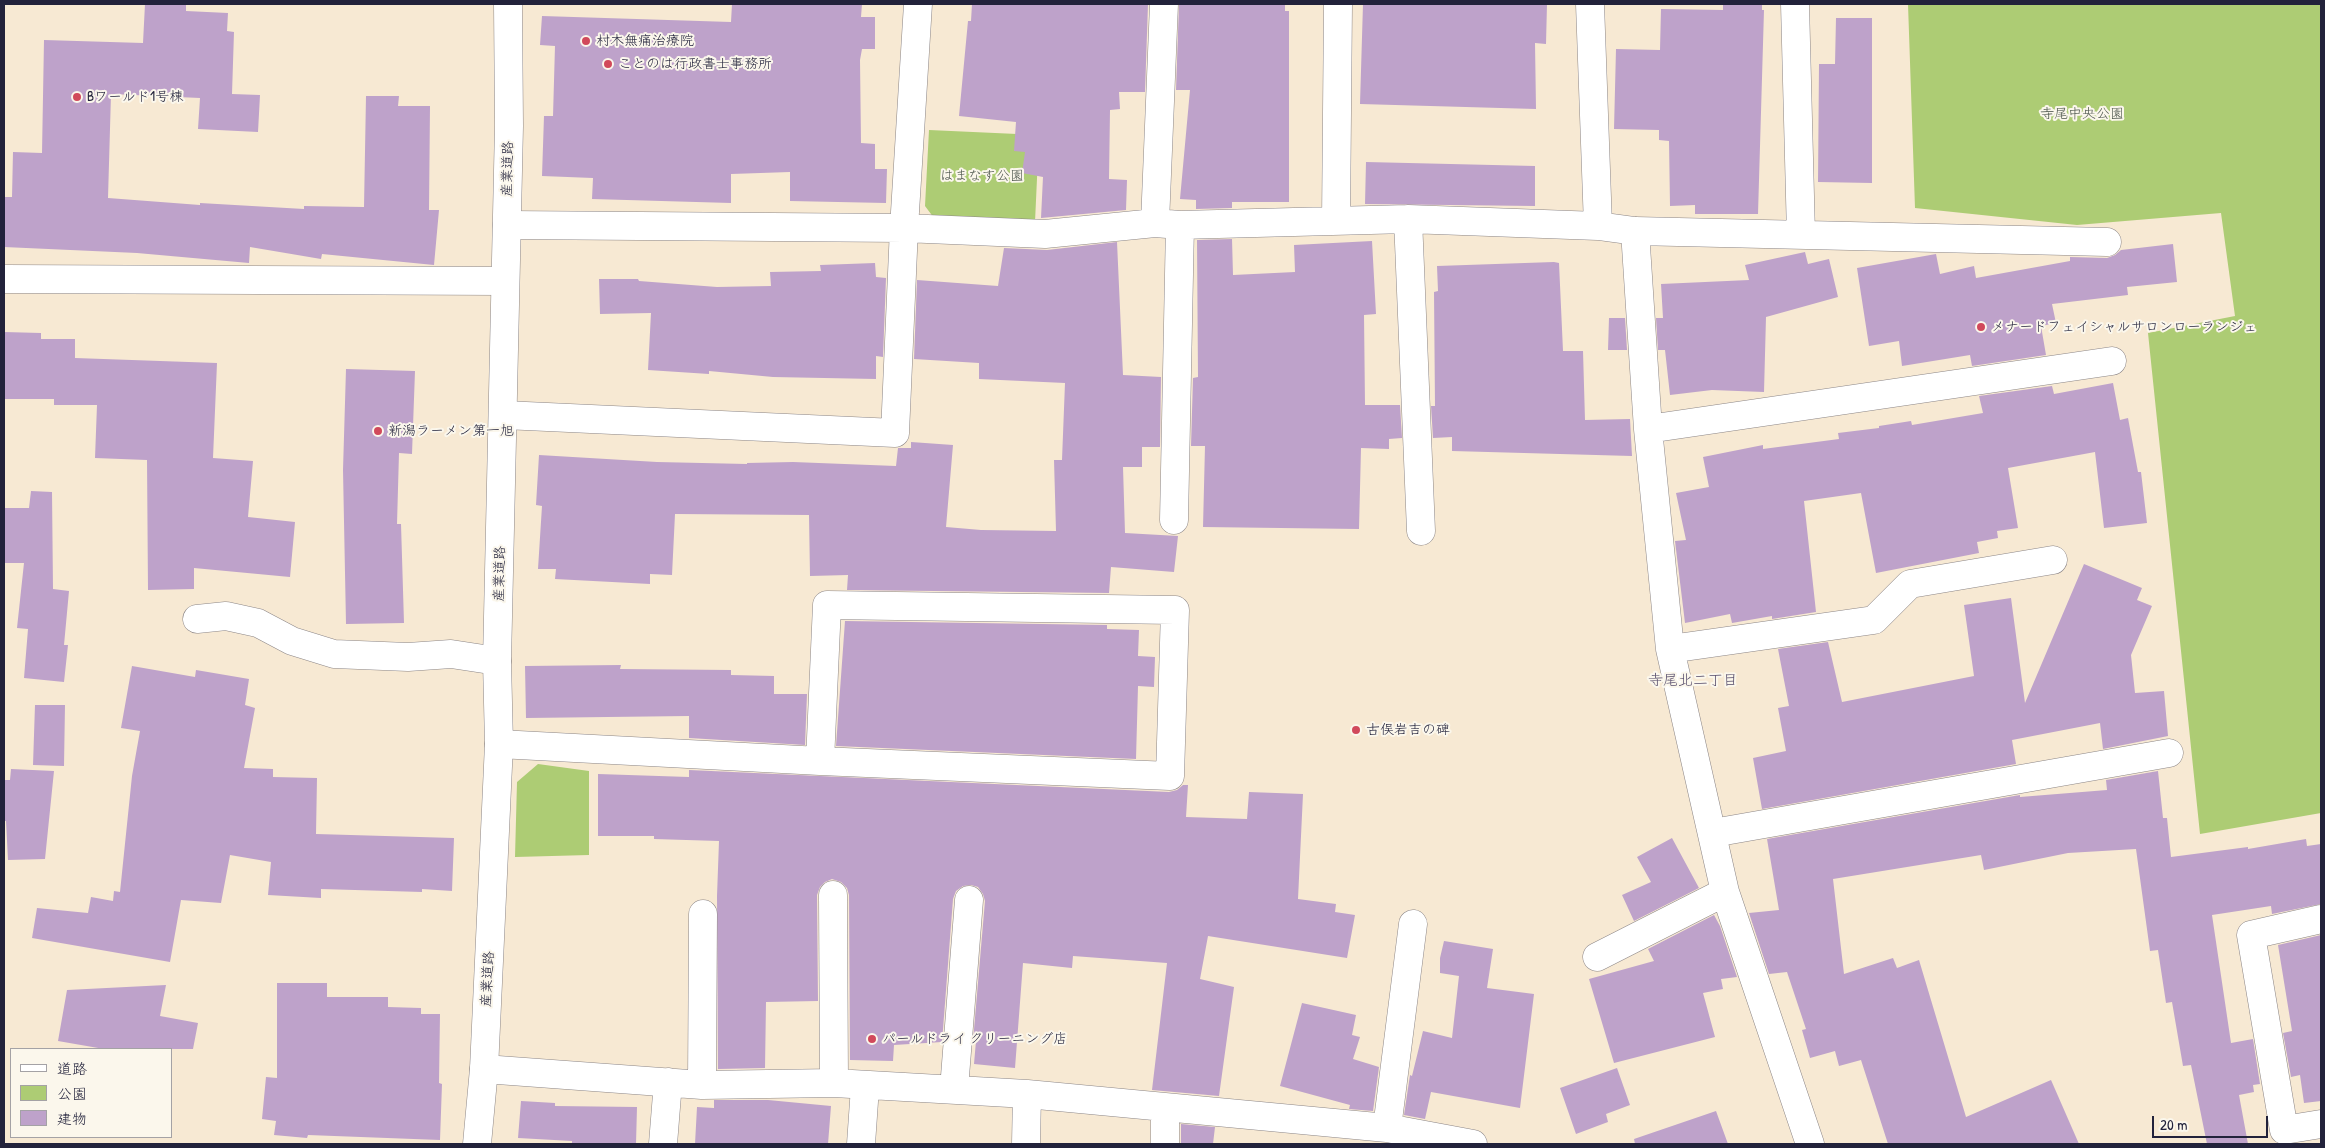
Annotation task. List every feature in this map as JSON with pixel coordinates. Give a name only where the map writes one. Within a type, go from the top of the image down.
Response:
[{"type":"street","name":"産業道路","points":[[477,1144],[484,1069],[499,744],[497,661],[504,415],[508,4]]},
{"type":"street","points":[[504,415],[895,433],[904,228],[918,4]]},
{"type":"street","points":[[1164,4],[1174,520]]},
{"type":"street","points":[[1336,221],[1338,4]]},
{"type":"street","points":[[1590,4],[1598,226]]},
{"type":"street","points":[[1795,4],[1801,235]]},
{"type":"street","points":[[507,225],[904,228],[1045,234],[1167,224],[1408,219],[1598,226],[1635,231],[2107,242]]},
{"type":"street","points":[[1408,219],[1421,531]]},
{"type":"street","points":[[1635,231],[1648,429],[1670,649],[1725,892],[1810,1144]]},
{"type":"street","points":[[4,279],[505,281]]},
{"type":"street","points":[[1648,429],[2112,361]]},
{"type":"street","points":[[1670,649],[1874,620],[1910,584],[2052,560]]},
{"type":"street","points":[[499,744],[820,761],[1170,776],[1175,610],[827,605],[820,761]]},
{"type":"street","points":[[197,619],[226,616],[258,623],[292,641],[334,654],[408,657],[451,654],[497,661]]},
{"type":"street","points":[[1712,833],[2169,753]]},
{"type":"street","points":[[1596,957],[1725,892]]},
{"type":"street","points":[[833,895],[834,1083]]},
{"type":"street","points":[[954,1088],[969,900]]},
{"type":"street","points":[[702,1085],[703,914]]},
{"type":"street","points":[[2321,919],[2251,935],[2284,1130],[2321,1124]]},
{"type":"street","points":[[1387,1128],[1413,924]]},
{"type":"street","points":[[484,1069],[702,1085],[834,1083],[865,1087],[954,1088],[1387,1128],[1473,1144]]},
{"type":"street","points":[[663,1144],[668,1082]]},
{"type":"street","points":[[862,1144],[865,1087]]},
{"type":"street","points":[[1026,1144],[1027,1094]]},
{"type":"street","points":[[1165,1107],[1165,1144]]},
{"type":"green space","name":"寺尾中央公園","points":[[1908,4],[2321,4],[2321,813],[2200,834],[2148,333],[2235,316],[2221,213],[2077,225],[1915,208]]},
{"type":"green space","name":"はまなす公園","points":[[929,130],[1039,135],[1035,222],[934,218],[925,206]]},
{"type":"green space","points":[[538,764],[589,771],[589,855],[515,857],[517,782]]},
{"type":"building","points":[[145,4],[186,4],[186,11],[228,13],[227,31],[234,32],[232,94],[260,95],[258,132],[198,129],[200,98],[111,94],[108,198],[200,205],[200,203],[304,209],[304,206],[364,207],[366,96],[399,96],[398,106],[430,106],[429,210],[439,210],[434,265],[322,254],[321,259],[250,247],[249,263],[137,253],[4,247],[4,197],[12,197],[13,152],[42,153],[44,40],[143,43]]},
{"type":"building","points":[[732,4],[862,4],[861,17],[875,17],[875,49],[862,49],[860,60],[861,143],[875,144],[875,169],[887,169],[886,203],[790,201],[790,172],[731,174],[731,203],[592,199],[593,178],[542,176],[544,116],[553,116],[555,46],[540,45],[542,16],[731,22]]},
{"type":"building","points":[[972,4],[1148,4],[1145,92],[1119,92],[1120,109],[1110,110],[1109,179],[1127,180],[1126,210],[1041,218],[1043,177],[1022,173],[1025,152],[1014,151],[1016,122],[959,116],[968,21],[971,21]]},
{"type":"building","points":[[1179,4],[1285,4],[1285,11],[1289,11],[1289,202],[1232,202],[1232,208],[1196,209],[1196,200],[1180,199],[1190,90],[1176,90]]},
{"type":"building","points":[[1363,4],[1547,4],[1546,44],[1535,43],[1536,109],[1360,104]]},
{"type":"building","points":[[1723,4],[1762,4],[1762,10],[1764,10],[1758,214],[1695,214],[1695,205],[1670,206],[1669,141],[1659,140],[1659,130],[1614,129],[1616,49],[1660,50],[1661,9],[1723,10]]},
{"type":"building","points":[[1836,18],[1872,18],[1872,183],[1818,182],[1819,64],[1835,64]]},
{"type":"building","points":[[1366,162],[1535,166],[1535,206],[1365,204]]},
{"type":"building","points":[[1232,239],[1233,275],[1295,272],[1294,245],[1372,241],[1376,314],[1364,315],[1365,405],[1400,405],[1402,438],[1389,439],[1389,449],[1361,448],[1359,529],[1203,527],[1205,446],[1191,446],[1193,378],[1198,377],[1197,240]]},
{"type":"building","points":[[1117,242],[1123,375],[1161,377],[1160,447],[1142,447],[1142,467],[1123,467],[1125,533],[1178,536],[1174,572],[1111,567],[1109,593],[847,590],[848,575],[810,576],[809,515],[675,514],[672,575],[650,574],[650,584],[555,579],[556,569],[538,569],[542,506],[536,505],[539,455],[657,462],[747,464],[793,462],[896,466],[898,448],[911,448],[911,442],[953,445],[946,527],[981,530],[1056,531],[1054,460],[1062,460],[1065,383],[979,379],[979,363],[914,359],[917,280],[998,286],[1004,248],[1047,250]]},
{"type":"building","points":[[2173,244],[2177,282],[2127,287],[2128,295],[2052,304],[2056,323],[2041,326],[2046,355],[1972,366],[1970,355],[1902,366],[1899,341],[1869,346],[1857,268],[1936,254],[1940,274],[1974,266],[1976,278],[2070,261],[2070,257],[2107,258],[2121,250]]},
{"type":"building","points":[[1805,252],[1808,264],[1829,259],[1838,297],[1766,317],[1764,392],[1712,390],[1670,395],[1665,350],[1658,350],[1656,318],[1663,318],[1661,284],[1749,280],[1745,265]]},
{"type":"building","points":[[875,263],[876,277],[886,278],[883,357],[876,356],[876,379],[773,377],[709,371],[709,374],[648,370],[651,313],[600,314],[599,279],[638,279],[639,281],[717,287],[771,286],[770,272],[821,271],[820,265]]},
{"type":"building","points":[[1559,263],[1563,351],[1583,351],[1585,420],[1630,419],[1632,456],[1452,451],[1452,437],[1433,438],[1431,406],[1435,406],[1434,292],[1438,291],[1437,266]]},
{"type":"building","points":[[1609,318],[1625,318],[1627,350],[1608,350]]},
{"type":"building","points":[[4,332],[41,333],[41,339],[75,339],[75,358],[217,363],[213,458],[253,461],[248,517],[295,522],[290,577],[194,568],[194,589],[148,590],[147,460],[95,458],[97,405],[54,405],[54,399],[4,399]]},
{"type":"building","points":[[346,369],[415,371],[412,454],[399,453],[397,524],[401,524],[404,623],[346,624],[343,470]]},
{"type":"building","points":[[2113,383],[2120,420],[2128,418],[2138,472],[2141,472],[2147,523],[2104,528],[2095,452],[2008,468],[2018,528],[1997,531],[1998,538],[1977,542],[1979,553],[1876,573],[1861,493],[1804,501],[1816,612],[1772,619],[1772,616],[1732,623],[1730,614],[1685,623],[1675,541],[1686,540],[1676,493],[1709,487],[1703,457],[1763,445],[1763,449],[1839,439],[1838,433],[1879,428],[1879,426],[1911,421],[1912,425],[1983,413],[1979,396],[2052,386],[2054,394]]},
{"type":"building","points":[[31,491],[52,492],[53,589],[69,591],[64,645],[68,645],[64,682],[24,678],[28,629],[17,628],[24,563],[4,563],[4,508],[29,508]]},
{"type":"building","points":[[2084,564],[2142,588],[2137,600],[2152,606],[2131,655],[2135,693],[2164,691],[2168,736],[2103,749],[2100,723],[2012,740],[2016,764],[1762,809],[1753,758],[1786,751],[1778,708],[1789,706],[1778,649],[1828,642],[1842,702],[1974,676],[1964,605],[2011,598],[2025,703]]},
{"type":"building","points":[[845,621],[1107,625],[1107,629],[1139,630],[1138,656],[1155,657],[1154,687],[1138,686],[1136,759],[836,746]]},
{"type":"building","points":[[621,665],[620,669],[731,670],[731,675],[774,676],[774,694],[807,694],[805,745],[689,738],[689,716],[526,718],[525,666]]},
{"type":"building","points":[[132,666],[195,677],[196,670],[249,679],[245,705],[255,708],[244,768],[273,769],[273,777],[317,778],[316,834],[454,838],[452,891],[422,889],[422,892],[321,889],[321,898],[268,895],[271,862],[230,855],[221,903],[181,900],[170,962],[32,938],[37,908],[88,913],[91,897],[113,901],[114,891],[120,892],[132,776],[140,731],[121,728]]},
{"type":"building","points":[[35,705],[65,705],[64,766],[33,765]]},
{"type":"building","points":[[11,769],[54,771],[45,859],[8,860],[6,821],[4,821],[4,780],[10,780]]},
{"type":"building","points":[[689,770],[1169,792],[1177,790],[1183,785],[1188,785],[1186,817],[1247,819],[1249,792],[1303,794],[1298,899],[1336,904],[1335,912],[1355,915],[1347,958],[1208,936],[1200,979],[1234,987],[1219,1096],[1152,1090],[1167,963],[1073,956],[1072,968],[1023,963],[1015,1068],[974,1064],[976,1041],[973,1041],[985,901],[978,887],[971,885],[963,886],[956,891],[953,899],[942,1042],[894,1045],[893,1061],[850,1060],[849,895],[847,888],[841,882],[832,879],[820,887],[817,895],[818,1001],[766,1002],[765,1068],[718,1069],[717,896],[719,841],[654,839],[654,836],[598,836],[598,774],[689,777]]},
{"type":"building","points":[[2158,771],[2163,818],[2167,818],[2171,857],[2248,847],[2248,849],[2306,839],[2307,846],[2321,844],[2321,904],[2272,914],[2271,906],[2212,915],[2231,1043],[2253,1039],[2260,1084],[2253,1085],[2254,1092],[2239,1095],[2248,1144],[2207,1144],[2191,1065],[2183,1066],[2172,1002],[2166,1003],[2158,950],[2150,951],[2136,849],[2068,853],[1984,870],[1981,855],[1833,879],[1844,974],[1893,958],[1897,968],[1919,960],[1966,1117],[2051,1080],[2079,1144],[1888,1144],[1861,1060],[1839,1066],[1835,1051],[1810,1058],[1802,1030],[1806,1029],[1787,972],[1769,974],[1749,913],[1779,910],[1767,839],[2020,795],[2020,797],[2107,790],[2106,780]]},
{"type":"building","points":[[1672,838],[1699,888],[1634,921],[1622,895],[1651,882],[1637,857]]},
{"type":"building","points":[[1714,915],[1720,926],[1737,977],[1721,979],[1723,989],[1703,993],[1715,1037],[1614,1063],[1589,979],[1654,961],[1648,949]]},
{"type":"building","points":[[2321,935],[2321,1101],[2304,1103],[2300,1075],[2291,1077],[2283,1033],[2292,1031],[2278,945]]},
{"type":"building","points":[[1444,941],[1493,949],[1487,988],[1534,994],[1520,1108],[1431,1092],[1425,1119],[1404,1115],[1410,1075],[1412,1076],[1423,1031],[1452,1038],[1459,976],[1440,973],[1440,958]]},
{"type":"building","points":[[277,983],[327,983],[327,997],[388,997],[388,1007],[421,1008],[421,1014],[440,1014],[439,1083],[442,1084],[440,1140],[308,1135],[307,1138],[274,1135],[276,1121],[262,1119],[266,1077],[277,1078]]},
{"type":"building","points":[[166,985],[160,1016],[198,1023],[193,1049],[98,1048],[58,1041],[67,990]]},
{"type":"building","points":[[1302,1003],[1356,1015],[1352,1035],[1360,1037],[1353,1059],[1379,1067],[1373,1111],[1349,1109],[1350,1105],[1280,1086]]},
{"type":"building","points":[[1617,1068],[1630,1105],[1606,1114],[1608,1122],[1576,1134],[1560,1088]]},
{"type":"building","points":[[714,1100],[768,1100],[831,1106],[828,1144],[695,1144],[697,1107],[714,1108]]},
{"type":"building","points":[[521,1101],[555,1103],[555,1106],[637,1107],[636,1144],[572,1144],[572,1141],[518,1138]]},
{"type":"building","points":[[1716,1111],[1728,1144],[1635,1144],[1634,1139]]},
{"type":"building","points":[[1181,1124],[1215,1127],[1213,1144],[1181,1144]]},
{"type":"place","name":"村木無痛治療院","points":[[586,41]]},
{"type":"place","name":"ことのは行政書士事務所","points":[[608,64]]},
{"type":"place","name":"Bワールド1号棟","points":[[77,97]]},
{"type":"place","name":"メナードフェイシャルサロンローランジェ","points":[[1981,327]]},
{"type":"place","name":"新潟ラーメン第一旭","points":[[378,431]]},
{"type":"place","name":"古俣岩吉の碑","points":[[1356,730]]},
{"type":"place","name":"パールドライ クリーニング店","points":[[872,1039]]},
{"type":"district","name":"寺尾北二丁目","points":[[1693,681]]}]
